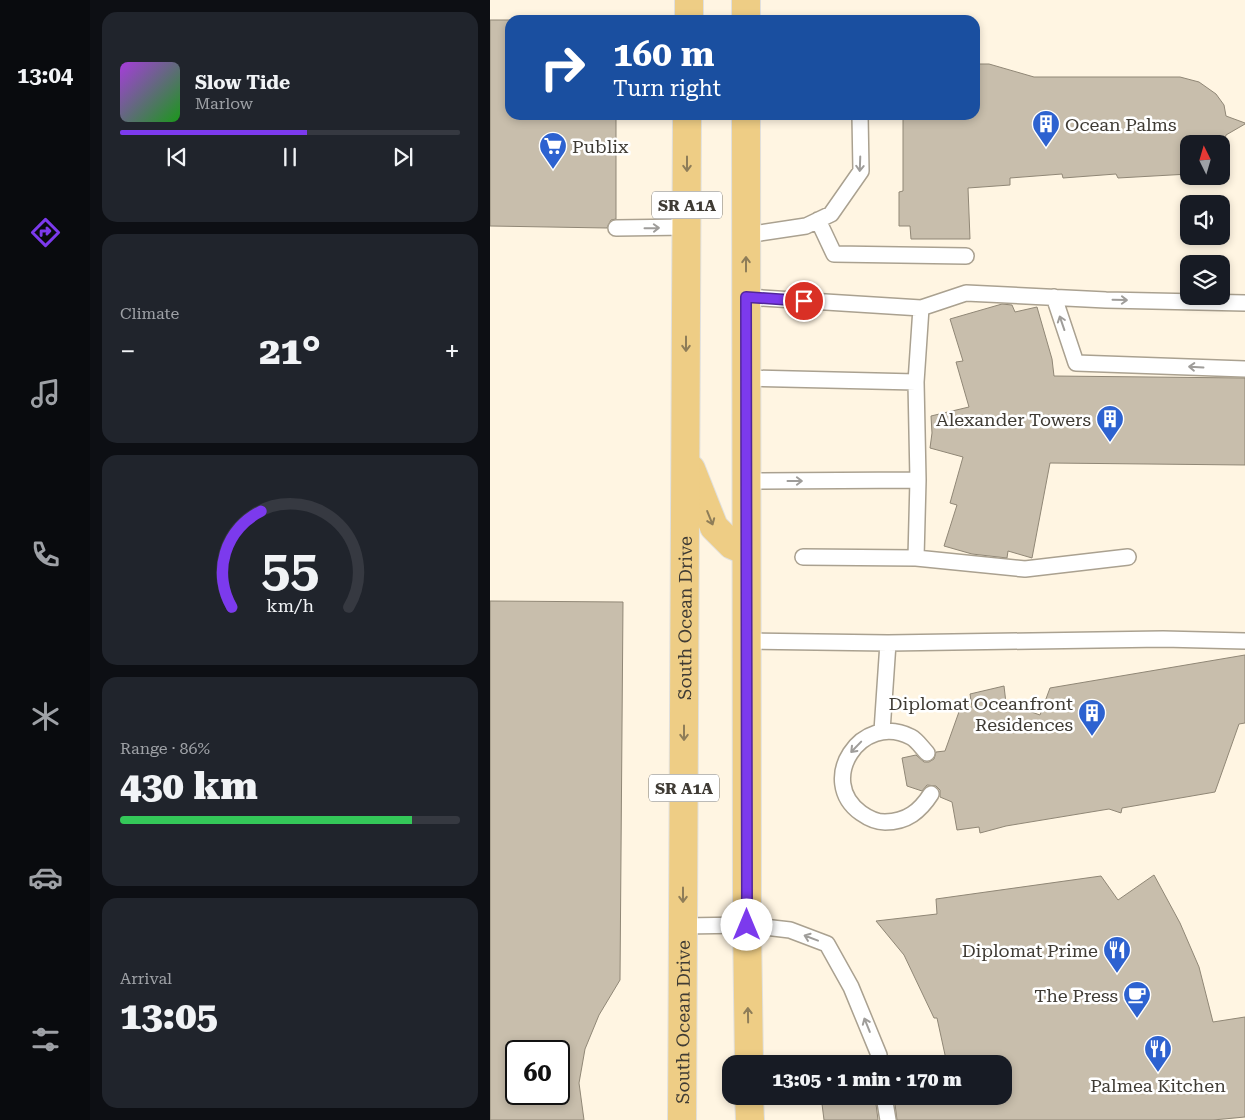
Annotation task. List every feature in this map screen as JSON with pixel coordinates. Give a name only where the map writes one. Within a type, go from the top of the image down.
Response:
[{"type":"main road","points":[[689,0],[689,15]]},
{"type":"main road","points":[[746,0],[746,15]]},
{"type":"main road","name":"South Ocean Drive","points":[[682,1120],[687,120]]},
{"type":"main road","name":"SR A1A","points":[[746,120],[746,641],[749,1055]]},
{"type":"main road","points":[[686,456],[714,527],[732,546],[746,551]]},
{"type":"main road","points":[[749,1105],[750,1120]]},
{"type":"lane","points":[[746,235],[806,226],[831,214],[861,171],[860,120]]},
{"type":"lane","points":[[818,220],[834,254],[966,256]]},
{"type":"lane","points":[[616,228],[687,227]]},
{"type":"lane","points":[[746,297],[921,308],[966,293],[1245,303]]},
{"type":"lane","points":[[1054,297],[1076,363],[1245,369]]},
{"type":"lane","points":[[916,558],[918,480],[916,382],[921,308]]},
{"type":"lane","points":[[746,378],[916,382]]},
{"type":"lane","points":[[746,481],[918,480]]},
{"type":"lane","points":[[803,557],[916,558],[1025,570],[1128,557]]},
{"type":"lane","points":[[746,641],[888,643],[1163,639],[1245,641]]},
{"type":"lane","points":[[882,731],[888,643]]},
{"type":"lane","points":[[927,753],[912,738],[898,732],[882,731],[868,736],[856,744],[848,756],[843,770],[843,784],[848,798],[857,810],[869,818],[883,822],[898,822],[912,816],[924,806],[931,794]]},
{"type":"lane","points":[[683,926],[747,925],[790,930],[827,944],[851,987],[879,1055]]},
{"type":"lane","points":[[886,1105],[888,1120]]},
{"type":"building","name":"Publix","points":[[490,20],[505,20],[505,120],[616,120],[616,219],[611,220],[607,228],[490,226]]},
{"type":"building","name":"Ocean Palms","points":[[980,64],[989,64],[1034,77],[1180,77],[1199,82],[1216,94],[1224,105],[1226,116],[1245,123],[1226,135],[1180,135],[1180,175],[1118,178],[1116,174],[1063,178],[1062,174],[1010,178],[1010,185],[968,188],[970,239],[911,239],[910,226],[899,226],[899,192],[903,191],[903,120],[980,120]]},
{"type":"building","name":"Alexander Towers","points":[[1002,304],[1012,305],[1015,312],[1037,307],[1052,359],[1054,376],[1245,378],[1245,465],[1050,463],[1032,558],[1008,551],[1007,558],[972,554],[944,546],[957,505],[950,503],[963,457],[930,448],[932,433],[931,416],[969,407],[956,362],[963,361],[950,319]]},
{"type":"building","points":[[490,601],[623,602],[620,980],[599,1015],[585,1049],[579,1083],[584,1120],[490,1120]]},
{"type":"building","name":"Diplomat Oceanfront Residences","points":[[1245,655],[1245,723],[1239,724],[1215,792],[1122,808],[1121,813],[1109,809],[1006,826],[980,833],[979,827],[957,830],[952,802],[940,797],[940,790],[936,786],[927,785],[922,791],[907,786],[902,758],[916,755],[924,762],[929,762],[934,759],[936,752],[945,751],[960,709],[972,707],[970,694],[1004,686],[1006,703],[1040,715],[1050,688]]},
{"type":"building","points":[[1154,875],[1180,923],[1199,967],[1213,1022],[1245,1017],[1245,1117],[1213,1120],[897,1120],[895,1105],[1012,1105],[1012,1055],[945,1055],[937,1018],[934,1018],[904,955],[876,921],[937,914],[936,899],[1101,876],[1118,900]]},
{"type":"building","points":[[822,1105],[876,1105],[878,1120],[824,1120]]},
{"type":"place","name":"Ocean Palms","points":[[1046,148]]},
{"type":"place","name":"Publix","points":[[553,170]]},
{"type":"place","name":"Alexander Towers","points":[[1110,443]]},
{"type":"place","name":"Diplomat Oceanfront Residences","points":[[1092,737]]},
{"type":"place","name":"Diplomat Prime","points":[[1117,974]]},
{"type":"place","name":"The Press","points":[[1137,1019]]},
{"type":"place","name":"Palmea Kitchen","points":[[1158,1073]]},
{"type":"route","points":[[747,925],[746,297],[804,301]]}]
